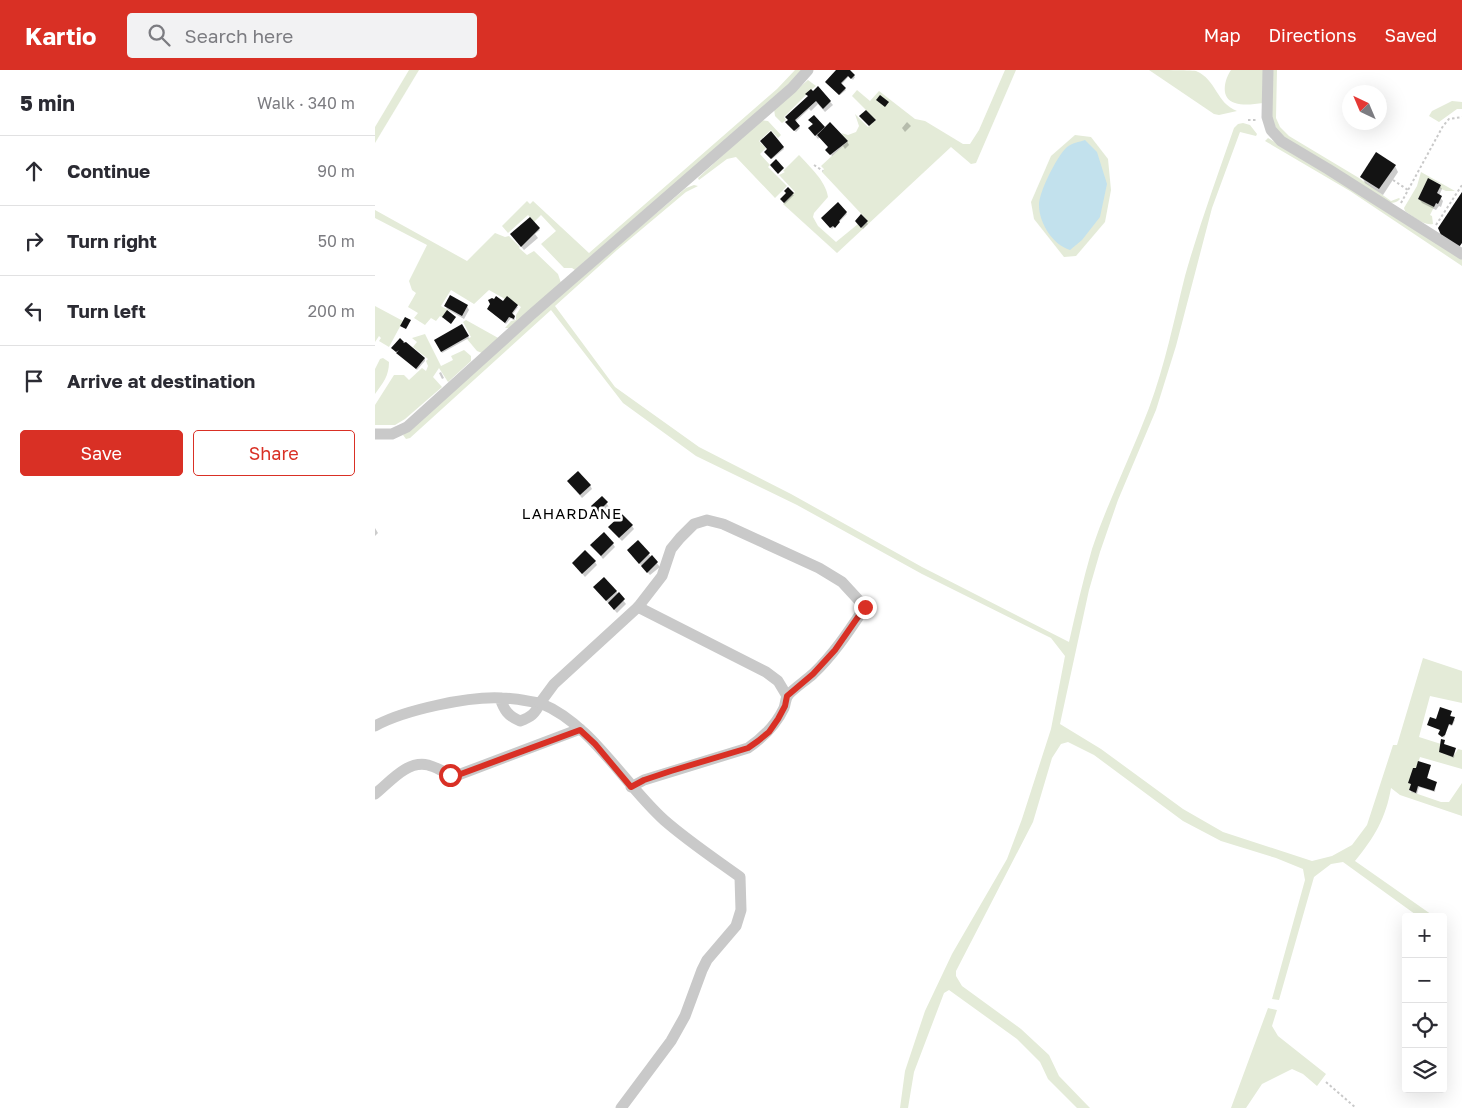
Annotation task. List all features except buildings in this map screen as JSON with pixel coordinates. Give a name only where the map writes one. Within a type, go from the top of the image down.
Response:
[{"type":"street","points":[[375,434],[392,434],[407,427],[558,292],[792,88],[808,70]]},
{"type":"street","points":[[1268,70],[1267,117],[1271,130],[1281,141],[1462,254]]},
{"type":"street","points":[[500,698],[503,708],[510,717],[519,721],[530,717],[554,684],[638,607],[662,576],[671,550],[680,538],[694,524],[707,520],[723,524],[819,568],[842,582],[865,607],[835,650],[813,674],[787,696],[785,706],[769,732],[748,748],[644,780],[631,787]]},
{"type":"street","points":[[638,607],[766,672],[778,681],[787,696]]},
{"type":"street","points":[[375,726],[414,711],[473,700],[500,698],[540,703],[556,710],[595,744],[631,787],[664,820],[707,854],[741,877],[741,910],[736,926],[707,960],[680,1027],[666,1049],[621,1108]]},
{"type":"street","points":[[375,794],[413,765],[429,765],[450,775],[458,775],[580,730]]},
{"type":"path","points":[[1396,212],[1443,126],[1449,119],[1462,117]]},
{"type":"path","points":[[815,165],[823,171]]},
{"type":"path","points":[[1393,180],[1408,190]]},
{"type":"path","points":[[1431,233],[1462,185]]},
{"type":"path","points":[[1327,1082],[1356,1108]]},
{"type":"green space","points":[[409,70],[419,70],[375,143],[375,127]]},
{"type":"green space","points":[[795,70],[803,70],[798,77],[575,270],[564,268],[541,244],[556,231],[541,215],[534,222],[528,215],[508,233],[502,226],[527,201],[530,204],[533,201],[589,253],[777,89]]},
{"type":"green space","points":[[1005,70],[1016,70],[976,163],[971,164],[951,147],[837,253],[783,204],[795,192],[779,175],[785,172],[783,171],[799,155],[817,174],[827,191],[828,197],[814,213],[813,217],[818,226],[836,242],[858,224],[862,228],[868,221],[822,172],[824,169],[821,166],[848,141],[841,133],[848,135],[856,132],[859,126],[855,114],[868,127],[876,120],[852,96],[857,90],[870,101],[879,91],[915,119],[925,121],[963,144],[970,144],[979,130]]},
{"type":"green space","points":[[1149,70],[1196,71],[1208,80],[1225,103],[1237,111],[1219,115],[1214,114]]},
{"type":"green space","points":[[1231,70],[1266,70],[1263,103],[1242,104],[1230,101],[1227,98],[1225,84]]},
{"type":"green space","points":[[1272,70],[1277,70],[1276,118],[1280,127],[1289,136],[1359,178],[1391,201],[1399,198],[1399,200],[1394,203],[1387,203],[1280,136],[1272,120]]},
{"type":"green space","points":[[808,80],[816,86],[784,117],[786,120],[782,123],[775,116],[774,109]]},
{"type":"green space","points":[[1452,101],[1462,102],[1462,109],[1457,109],[1439,122],[1429,116],[1432,111]]},
{"type":"green space","points":[[761,120],[768,121],[781,135],[778,138],[771,130],[759,141],[766,148],[760,154],[770,165],[768,167],[787,186],[775,198],[736,157],[727,159],[699,180],[698,178]]},
{"type":"green space","points":[[1238,124],[1250,125],[1257,134],[1256,136],[1240,132],[1212,208],[1176,346],[1156,410],[1118,500],[1100,552],[1089,590],[1060,724],[1101,749],[1183,809],[1223,832],[1312,861],[1332,856],[1352,845],[1367,825],[1393,745],[1397,745],[1423,658],[1462,671],[1462,703],[1430,696],[1419,737],[1441,744],[1439,752],[1453,757],[1458,749],[1462,750],[1462,769],[1420,757],[1416,768],[1413,768],[1409,791],[1441,802],[1449,802],[1462,783],[1462,816],[1400,795],[1391,788],[1386,809],[1378,827],[1355,861],[1429,913],[1413,913],[1343,862],[1331,864],[1314,877],[1279,1000],[1272,999],[1305,880],[1303,869],[1276,858],[1221,841],[1183,821],[1094,755],[1068,742],[1061,744],[1052,758],[1033,822],[956,971],[956,976],[962,986],[1021,1029],[1049,1055],[1059,1076],[1090,1108],[1077,1108],[1048,1079],[1040,1062],[1017,1039],[949,990],[944,993],[914,1072],[908,1108],[900,1108],[905,1071],[925,1011],[952,954],[1007,859],[1022,819],[1051,729],[1065,656],[1051,638],[922,574],[797,505],[696,456],[623,403],[551,310],[410,438],[406,439],[403,435],[550,303],[686,188],[694,185],[698,186],[686,192],[617,250],[555,306],[615,387],[699,447],[791,494],[922,567],[1069,642],[1092,549],[1155,392],[1185,276],[1202,220],[1234,128]]},
{"type":"green space","points":[[1075,135],[1091,137],[1108,159],[1111,190],[1105,222],[1076,256],[1064,257],[1034,219],[1031,202],[1051,156]]},
{"type":"green space","points":[[1268,138],[1354,188],[1462,259],[1462,266],[1350,191],[1265,141]]},
{"type":"green space","points":[[1421,172],[1455,191],[1446,191],[1439,188],[1441,184],[1428,179],[1418,199],[1434,207],[1430,215],[1432,216],[1433,224],[1426,224],[1418,220],[1405,211],[1404,208],[1417,186]]},
{"type":"green space","points":[[375,210],[467,261],[495,233],[505,237],[509,236],[527,255],[534,251],[558,274],[561,283],[512,328],[505,328],[511,321],[516,320],[516,315],[521,307],[507,297],[505,299],[489,290],[474,304],[451,290],[441,306],[448,310],[443,318],[440,316],[436,321],[431,318],[425,325],[414,318],[418,313],[408,307],[416,293],[412,290],[409,281],[427,245],[375,218]]},
{"type":"green space","points":[[375,306],[403,321],[389,347],[379,341],[381,338],[379,336],[375,342]]},
{"type":"green space","points":[[466,320],[500,339],[482,353],[477,351],[467,339],[471,337],[463,322]]},
{"type":"green space","points":[[425,334],[441,366],[453,360],[451,356],[464,350],[471,356],[471,361],[448,382],[439,368],[433,377],[442,387],[405,419],[395,425],[375,425],[375,405],[394,375],[404,375],[409,380],[422,368],[426,371],[428,366],[426,361],[428,359],[413,347],[417,342],[412,338]]},
{"type":"green space","points":[[383,358],[389,362],[388,371],[383,383],[375,394],[375,369],[380,359]]},
{"type":"green space","points":[[1268,1008],[1277,1010],[1272,1026],[1278,1036],[1326,1074],[1317,1086],[1303,1074],[1292,1069],[1262,1084],[1246,1108],[1231,1108]]},
{"type":"water","points":[[1085,140],[1097,152],[1107,184],[1100,217],[1082,240],[1070,250],[1058,243],[1048,232],[1041,219],[1039,205],[1049,174],[1058,158],[1071,144]]},
{"type":"district","name":"LAHARDANE","points":[[572,514]]},
{"type":"route","points":[[450,775],[458,775],[580,730],[595,744],[631,787],[644,780],[685,766],[748,748],[769,732],[785,706],[787,696],[813,674],[835,650],[865,607]]}]
